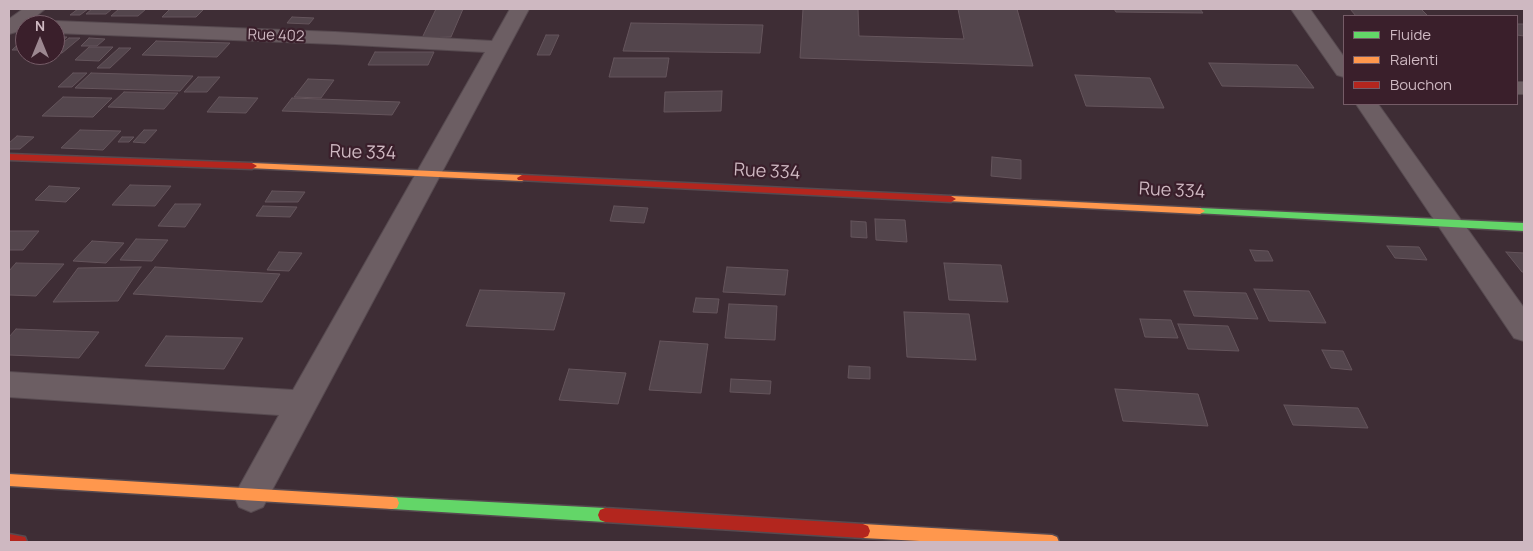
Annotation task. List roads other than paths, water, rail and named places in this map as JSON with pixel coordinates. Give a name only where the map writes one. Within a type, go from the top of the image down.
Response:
[{"type":"street","points":[[14,26],[35,9]]},
{"type":"street","points":[[251,496],[519,9]]},
{"type":"street","points":[[1300,9],[1343,70]]},
{"type":"street","name":"Rue 402","points":[[65,27],[334,38],[498,47]]},
{"type":"street","points":[[1368,105],[1451,222],[1524,330]]},
{"type":"street","name":"Rue 334","points":[[9,156],[428,173],[1524,227]]},
{"type":"street","points":[[9,385],[302,403]]},
{"type":"street","points":[[9,480],[251,496],[1052,542]]},
{"type":"street","points":[[9,541],[20,542]]}]
